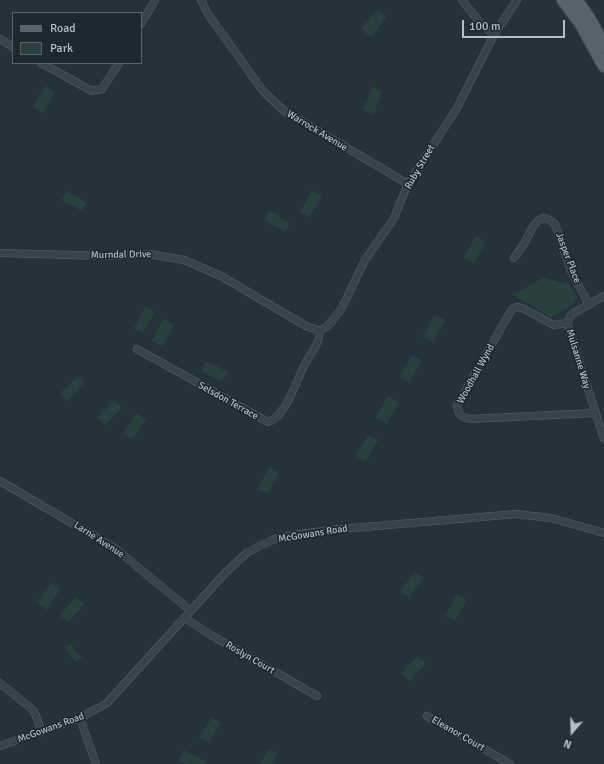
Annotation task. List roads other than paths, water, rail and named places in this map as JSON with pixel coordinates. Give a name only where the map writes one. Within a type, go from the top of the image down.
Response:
[{"type":"main road","points":[[563,0],[581,24],[604,66]]},
{"type":"main road","points":[[576,0],[589,18],[604,46]]},
{"type":"street","points":[[142,22],[155,0]]},
{"type":"street","points":[[203,3],[209,0]]},
{"type":"street","points":[[462,0],[480,23],[494,35]]},
{"type":"street","name":"Ruby Street","points":[[320,331],[329,325],[342,308],[365,260],[394,218],[408,184],[461,102],[494,35],[517,0]]},
{"type":"street","name":"Warrock Avenue","points":[[203,3],[263,90],[282,110],[408,184]]},
{"type":"street","points":[[0,39],[12,46]]},
{"type":"street","points":[[43,64],[92,91],[102,88],[117,64]]},
{"type":"street","name":"Jasper Place","points":[[514,258],[536,222],[541,219],[552,221],[555,224],[571,271],[589,305]]},
{"type":"street","name":"Murndal Drive","points":[[0,253],[108,256],[149,254],[184,260],[221,276],[306,326],[320,331]]},
{"type":"street","name":"Mulsanne Way","points":[[604,296],[572,314],[567,323],[604,439]]},
{"type":"street","name":"Woodhall Wynd","points":[[567,323],[554,325],[522,308],[517,307],[512,309],[457,404],[458,412],[462,417],[469,419],[595,413]]},
{"type":"street","name":"Selsdon Terrace","points":[[137,350],[268,422],[275,418],[291,398],[304,366],[318,345],[320,331]]},
{"type":"street","name":"Larne Avenue","points":[[0,481],[116,549],[191,611]]},
{"type":"street","name":"McGowans Road","points":[[0,746],[80,718],[107,704],[226,572],[248,552],[274,540],[293,535],[404,523],[516,514],[551,518],[604,533]]},
{"type":"street","name":"Roslyn Court","points":[[185,618],[211,635],[317,696]]},
{"type":"street","points":[[0,683],[34,711],[42,732]]},
{"type":"street","name":"Eleanor Court","points":[[427,716],[510,764]]},
{"type":"street","points":[[80,718],[96,764]]}]
